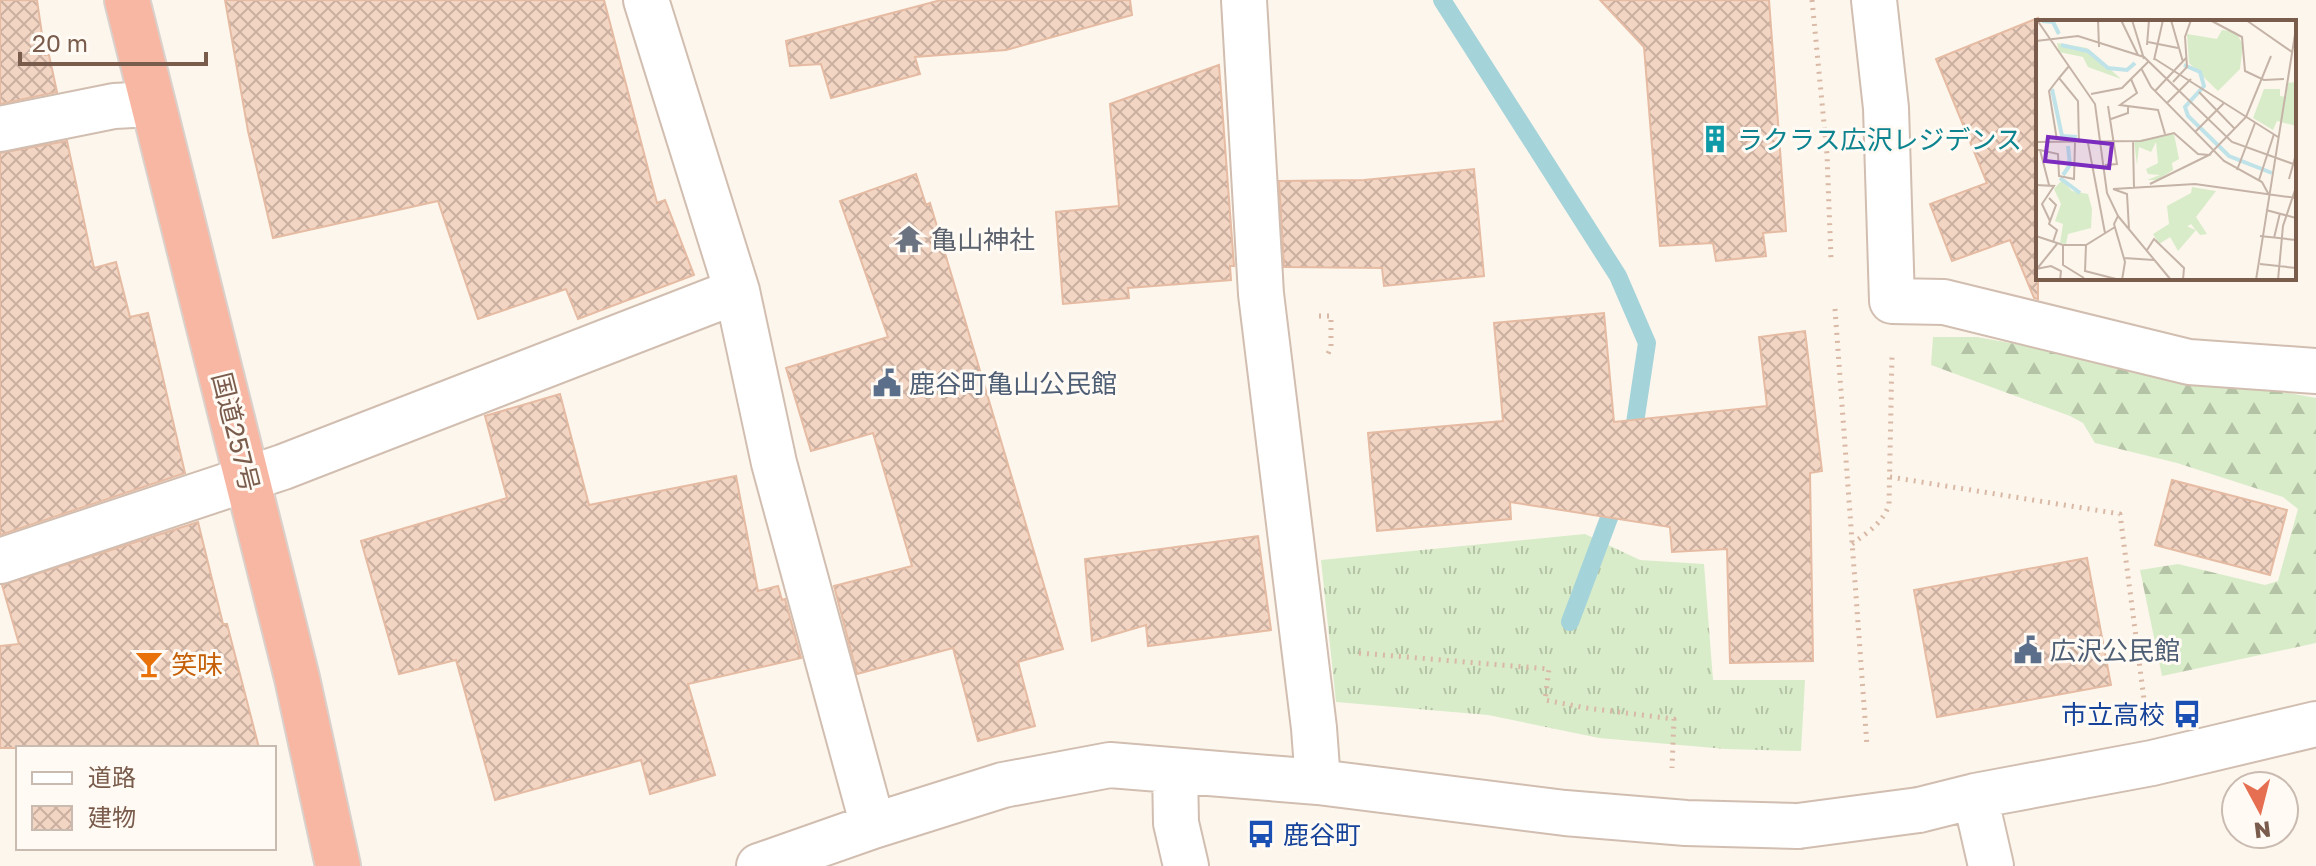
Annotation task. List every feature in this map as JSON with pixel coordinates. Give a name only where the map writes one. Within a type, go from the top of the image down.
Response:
[{"type":"highway","name":"国道257号","points":[[127,0],[297,678],[338,866]]},
{"type":"street","points":[[646,0],[737,291],[774,463],[873,826]]},
{"type":"street","points":[[1244,0],[1264,315],[1313,712],[1318,782]]},
{"type":"street","points":[[1874,0],[1886,108],[1892,301],[1944,302],[2189,362],[2316,371]]},
{"type":"street","points":[[0,129],[114,106],[152,104]]},
{"type":"street","points":[[0,561],[248,480],[737,291]]},
{"type":"street","points":[[759,866],[1003,785],[1110,765],[1318,782],[1565,813],[1686,823],[1798,826],[1919,810],[1975,796],[2152,763],[2316,724]]},
{"type":"street","points":[[1175,771],[1176,823],[1186,866]]},
{"type":"street","points":[[1975,796],[1991,866]]},
{"type":"path","points":[[1812,0],[1827,154],[1832,273]]},
{"type":"path","points":[[1852,544],[1870,531],[1887,512],[1892,301]]},
{"type":"path","points":[[1834,303],[1867,746]]},
{"type":"path","points":[[1264,315],[1331,316],[1331,347],[1326,358]]},
{"type":"path","points":[[1890,477],[2120,514],[2146,712]]},
{"type":"path","points":[[1355,653],[1549,669],[1545,700],[1674,719],[1672,769]]},
{"type":"green space","points":[[1933,337],[1977,337],[2316,398],[2316,643],[2162,676],[2140,570],[2178,564],[2265,585],[2278,581],[2298,509],[2283,497],[2177,463],[2095,443],[2083,423],[2070,416],[1931,365]]},
{"type":"green space","points":[[1585,534],[1640,560],[1704,564],[1713,680],[1805,680],[1801,751],[1726,749],[1599,738],[1488,715],[1336,702],[1321,560]]},
{"type":"building","points":[[0,0],[37,0],[45,55],[49,55],[57,92],[0,104]]},
{"type":"building","points":[[225,0],[604,0],[657,203],[665,200],[694,275],[578,319],[566,289],[478,319],[438,201],[273,238],[248,131]]},
{"type":"building","points":[[941,0],[1130,0],[1132,15],[1006,50],[915,57],[920,74],[831,98],[821,64],[790,66],[786,41]]},
{"type":"building","name":"ラクラス広沢レジデンス","points":[[1600,0],[1769,0],[1786,231],[1763,233],[1766,256],[1716,261],[1713,243],[1660,246],[1644,47]]},
{"type":"building","points":[[2038,18],[2038,299],[2034,298],[2010,240],[1952,261],[1930,204],[1987,183],[1936,59]]},
{"type":"building","points":[[1219,65],[1234,266],[1230,266],[1231,280],[1128,288],[1129,298],[1063,304],[1056,212],[1119,206],[1110,104]]},
{"type":"building","points":[[67,141],[94,268],[116,262],[130,317],[148,313],[185,473],[0,535],[0,153]]},
{"type":"building","points":[[1474,169],[1484,276],[1384,286],[1382,268],[1284,267],[1279,181],[1364,180]]},
{"type":"building","points":[[916,174],[926,205],[930,203],[1063,649],[1018,662],[1035,726],[978,741],[953,648],[857,674],[834,586],[912,566],[873,433],[811,451],[786,368],[888,337],[840,201]]},
{"type":"building","points":[[1604,313],[1614,422],[1767,406],[1759,337],[1805,331],[1822,471],[1810,473],[1813,661],[1730,663],[1727,549],[1672,552],[1670,527],[1510,502],[1511,519],[1377,531],[1368,433],[1503,421],[1494,323]]},
{"type":"building","points":[[560,394],[589,505],[736,476],[758,591],[778,586],[782,600],[785,599],[801,658],[688,684],[715,775],[650,794],[641,760],[495,800],[456,660],[399,674],[361,541],[507,498],[485,416]]},
{"type":"building","points":[[2172,480],[2287,510],[2270,575],[2155,545]]},
{"type":"building","points":[[198,522],[223,624],[227,624],[258,746],[0,748],[0,646],[19,644],[2,585]]},
{"type":"building","points":[[1258,536],[1271,630],[1148,646],[1146,625],[1092,641],[1085,559]]},
{"type":"building","points":[[2087,558],[2111,685],[1937,717],[1914,590]]},
{"type":"waterway","points":[[1442,0],[1618,276],[1647,343],[1632,443]]},
{"type":"waterway","points":[[1570,622],[1618,494]]},
{"type":"place","name":"ラクラス広沢レジデンス","points":[[1715,139]]},
{"type":"place","name":"亀山神社","points":[[909,239]]},
{"type":"place","name":"鹿谷町亀山公民館","points":[[887,383]]},
{"type":"place","name":"広沢公民館","points":[[2028,650]]},
{"type":"place","name":"笑味","points":[[149,664]]},
{"type":"place","name":"市立高校","points":[[2187,714]]},
{"type":"place","name":"鹿谷町","points":[[1261,834]]}]
